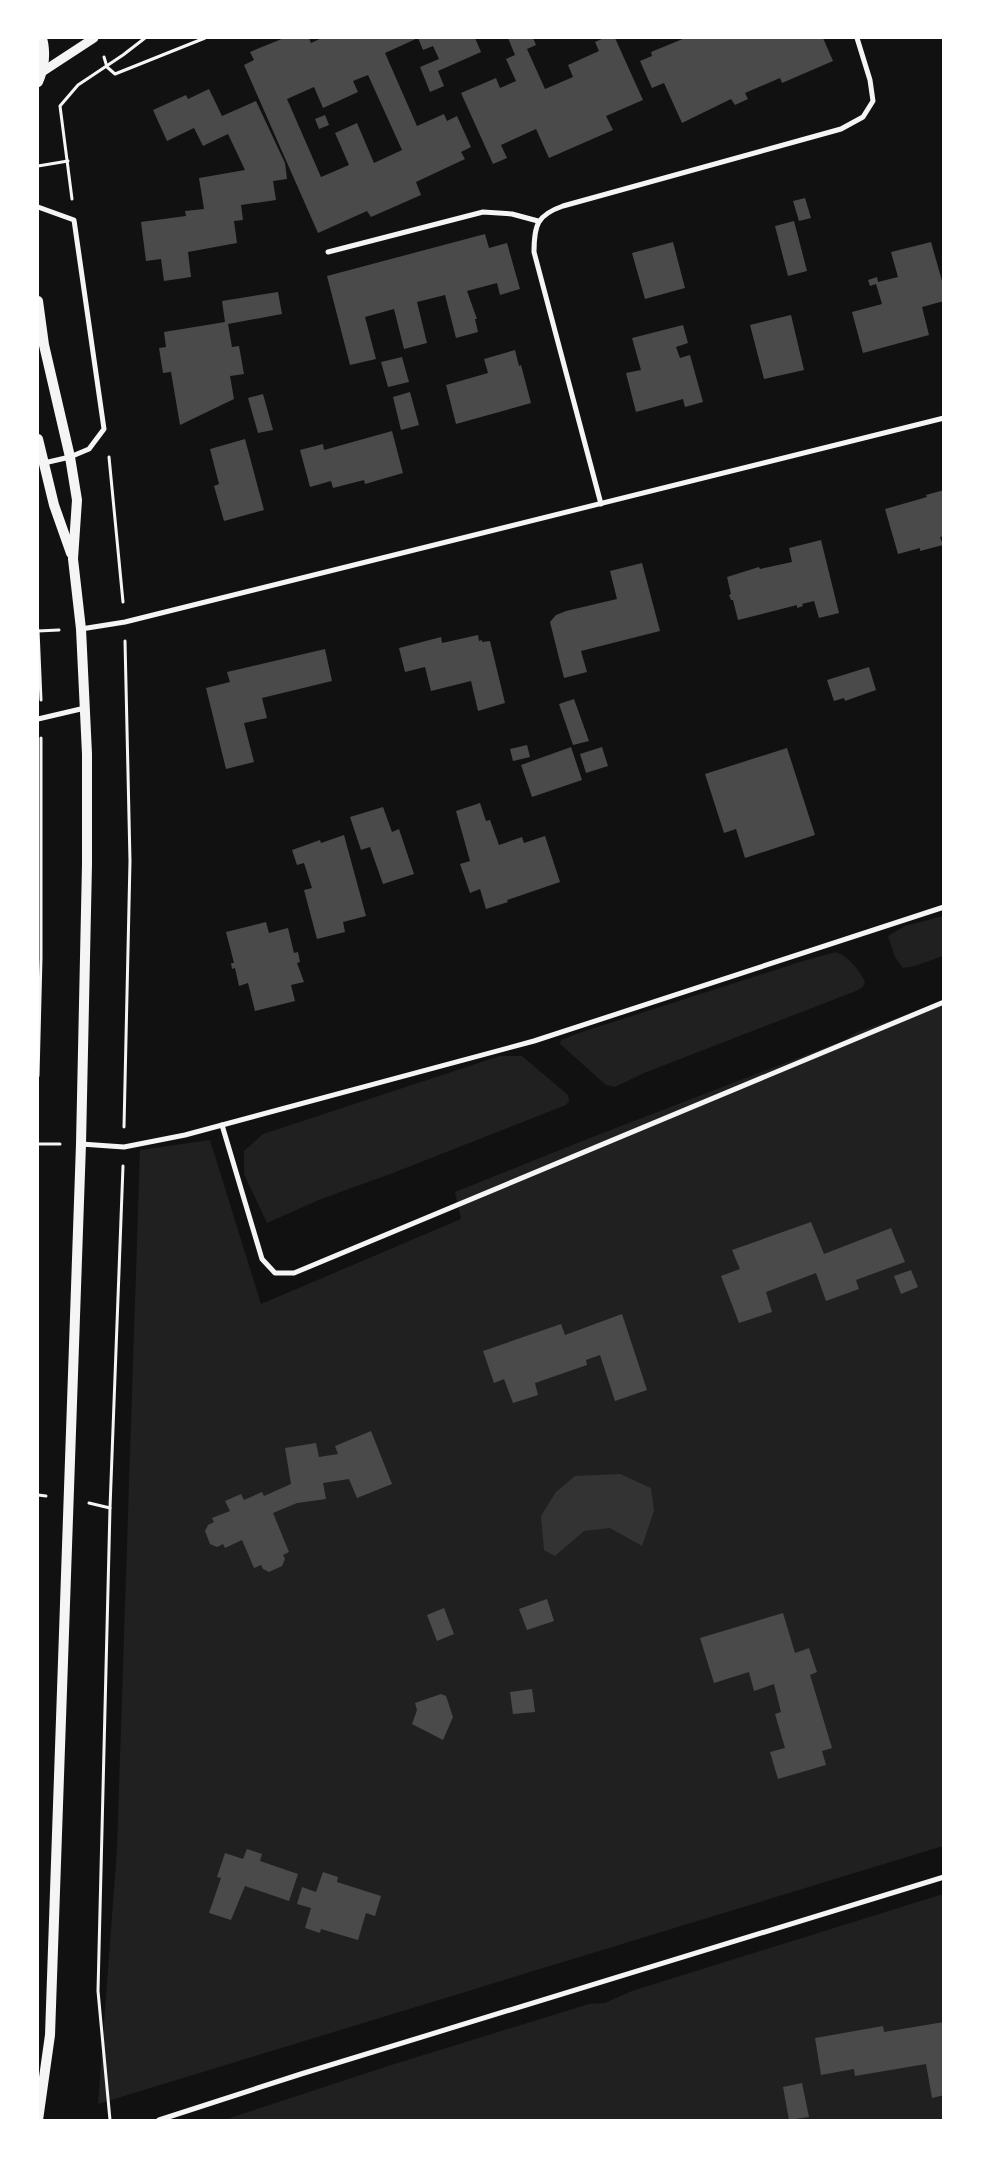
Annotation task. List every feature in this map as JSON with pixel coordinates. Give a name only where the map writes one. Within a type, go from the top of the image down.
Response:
[{"type":"main road","points":[[38,82],[42,72],[44,56],[42,38]]},
{"type":"main road","points":[[38,301],[44,345],[70,457],[77,500],[73,559],[81,629],[85,708],[87,864],[81,1144],[50,2035],[38,2120]]},
{"type":"main road","points":[[38,439],[54,505],[73,559]]},
{"type":"street","points":[[42,72],[94,38]]},
{"type":"street","points":[[601,504],[534,252],[534,237],[538,220],[548,211],[563,206],[841,129],[864,117],[873,101],[870,80],[857,38]]},
{"type":"street","points":[[38,208],[74,220],[104,429],[89,449],[70,457],[43,463]]},
{"type":"street","points":[[328,252],[483,212],[512,214],[538,220]]},
{"type":"street","points":[[81,629],[125,622],[944,418]]},
{"type":"street","points":[[39,719],[85,708]]},
{"type":"street","points":[[81,1144],[124,1147],[186,1135],[534,1041],[944,907]]},
{"type":"street","points":[[222,1125],[262,1260],[275,1272],[294,1272],[944,1002]]},
{"type":"street","points":[[159,2120],[301,2074],[944,1878]]},
{"type":"path","points":[[74,220],[60,106],[78,85],[107,67],[145,38]]},
{"type":"path","points":[[107,67],[115,74],[205,38]]},
{"type":"path","points":[[38,166],[68,161]]},
{"type":"path","points":[[104,429],[118,534],[125,622],[130,861],[124,1147],[110,1508],[98,1991],[110,2120]]},
{"type":"path","points":[[38,630],[41,958],[38,1076]]},
{"type":"shaded area","points":[[943,916],[943,956],[915,966],[903,968],[895,957],[888,936],[905,926]]},
{"type":"shaded area","points":[[836,952],[849,960],[856,968],[865,981],[863,987],[644,1073],[615,1087],[606,1085],[560,1044],[561,1040],[579,1033]]},
{"type":"shaded area","points":[[943,1003],[943,1846],[98,2104],[117,1849],[140,1150],[210,1140],[261,1304],[461,1219],[455,1192],[845,1040],[857,1032]]},
{"type":"shaded area","points":[[500,1056],[522,1056],[568,1095],[569,1101],[566,1105],[393,1173],[321,1199],[267,1223],[244,1174],[244,1151],[263,1134]]},
{"type":"shaded area","points":[[620,1474],[651,1488],[654,1511],[642,1546],[610,1528],[584,1531],[555,1556],[544,1550],[541,1516],[556,1492],[575,1476]]},
{"type":"shaded area","points":[[943,1894],[943,2120],[224,2120],[388,2066],[589,2004],[605,2003],[632,1991]]},
{"type":"building","points":[[284,38],[309,38],[311,43],[322,38],[418,38],[385,53],[417,126],[444,114],[447,121],[457,116],[471,147],[461,152],[465,159],[416,182],[421,195],[371,217],[367,211],[318,233],[244,65],[254,60],[250,52]],"holes":[[[368,75],[402,150],[374,163],[357,123],[335,133],[349,165],[321,177],[287,99],[314,87],[323,108],[358,92],[353,81]]]},
{"type":"building","points":[[418,38],[475,38],[481,52],[438,71],[444,86],[430,92],[420,67],[439,59],[433,46],[423,50]]},
{"type":"building","points":[[508,38],[533,38],[536,45],[527,49],[545,89],[573,77],[568,65],[599,51],[595,42],[604,38],[615,38],[643,100],[606,116],[613,130],[549,158],[536,129],[501,145],[507,158],[493,164],[461,93],[496,78],[500,88],[516,81],[506,59],[515,55]]},
{"type":"building","points":[[685,38],[823,38],[833,61],[782,83],[780,78],[745,93],[748,99],[735,105],[731,99],[682,123],[664,83],[652,88],[640,61],[652,56],[651,52]]},
{"type":"building","points":[[209,89],[222,116],[256,101],[285,163],[287,179],[273,181],[276,200],[241,205],[243,220],[234,221],[237,243],[188,252],[191,277],[164,281],[161,259],[146,261],[141,222],[186,216],[185,211],[204,209],[199,178],[245,170],[228,134],[203,146],[194,128],[167,141],[153,110],[186,95],[188,99]]},
{"type":"building","points":[[325,115],[329,125],[319,129],[315,119]]},
{"type":"building","points":[[805,198],[811,218],[799,221],[793,201]]},
{"type":"building","points":[[794,221],[807,271],[788,276],[775,226]]},
{"type":"building","points":[[485,234],[489,248],[507,243],[520,289],[500,295],[497,283],[467,291],[477,319],[475,319],[478,332],[456,338],[445,295],[417,302],[427,343],[404,349],[394,309],[365,317],[376,359],[350,365],[327,276]]},
{"type":"building","points":[[673,242],[685,288],[645,299],[632,253]]},
{"type":"building","points":[[931,242],[944,288],[944,301],[922,307],[929,335],[863,353],[852,312],[882,304],[876,284],[870,286],[868,280],[877,277],[878,282],[898,277],[891,252]]},
{"type":"building","points":[[278,292],[282,314],[228,324],[232,347],[239,346],[244,374],[230,376],[234,399],[180,425],[171,372],[163,373],[159,348],[166,347],[164,332],[225,322],[222,301]]},
{"type":"building","points":[[791,315],[804,370],[764,379],[750,325]]},
{"type":"building","points":[[683,325],[688,343],[676,347],[680,358],[690,355],[703,402],[685,407],[683,399],[636,412],[626,373],[641,370],[632,338]]},
{"type":"building","points":[[515,350],[531,403],[456,424],[446,385],[488,373],[484,359]]},
{"type":"building","points":[[402,357],[409,382],[388,387],[381,362]]},
{"type":"building","points":[[410,392],[419,425],[401,430],[393,397]]},
{"type":"building","points":[[263,394],[273,430],[258,433],[248,398]]},
{"type":"building","points":[[392,431],[403,473],[365,484],[364,480],[333,488],[331,481],[310,487],[300,450],[323,444],[324,450]]},
{"type":"building","points":[[245,439],[264,510],[224,521],[214,486],[219,484],[210,449]]},
{"type":"building","points":[[944,490],[944,536],[940,537],[943,545],[920,551],[920,548],[898,554],[885,509]]},
{"type":"building","points":[[821,540],[839,613],[819,618],[814,601],[802,604],[803,606],[797,608],[797,605],[738,620],[733,600],[731,600],[729,595],[731,594],[727,577],[759,567],[760,569],[792,562],[789,548]]},
{"type":"building","points":[[642,563],[660,631],[581,651],[587,672],[564,678],[550,622],[556,615],[566,611],[617,599],[610,571]]},
{"type":"building","points":[[478,635],[479,641],[490,641],[505,703],[478,711],[471,681],[431,691],[425,667],[405,672],[399,648],[441,637],[442,643]]},
{"type":"building","points":[[325,649],[332,681],[262,698],[267,718],[244,723],[254,762],[226,769],[206,688],[230,682],[227,672]]},
{"type":"building","points":[[869,667],[876,690],[845,701],[844,698],[834,701],[827,680]]},
{"type":"building","points":[[574,699],[589,741],[573,745],[559,704]]},
{"type":"building","points":[[527,745],[530,757],[513,761],[510,749]]},
{"type":"building","points":[[571,747],[582,780],[532,797],[521,765]]},
{"type":"building","points":[[602,747],[608,766],[586,773],[580,754]]},
{"type":"building","points":[[787,748],[815,835],[745,858],[736,829],[724,833],[705,774]]},
{"type":"building","points":[[480,803],[486,821],[490,820],[499,845],[522,837],[524,843],[545,836],[560,882],[486,909],[480,889],[470,893],[460,864],[470,861],[456,811]]},
{"type":"building","points":[[383,807],[392,832],[399,829],[414,874],[383,884],[370,847],[361,850],[350,817]]},
{"type":"building","points":[[344,835],[366,916],[343,922],[345,932],[317,939],[304,890],[312,888],[304,863],[297,865],[292,850],[320,840],[321,843]]},
{"type":"building","points":[[266,922],[269,933],[288,928],[294,953],[298,952],[300,962],[297,963],[304,982],[291,985],[295,1001],[255,1011],[248,983],[239,986],[235,968],[232,969],[231,963],[234,963],[226,932]]},
{"type":"building","points":[[811,1222],[824,1254],[891,1228],[905,1262],[856,1280],[859,1289],[826,1301],[816,1273],[766,1292],[772,1312],[739,1323],[721,1276],[740,1269],[732,1250]]},
{"type":"building","points":[[911,1270],[918,1287],[901,1294],[894,1276]]},
{"type":"building","points":[[622,1314],[647,1390],[615,1401],[600,1355],[586,1360],[587,1365],[535,1383],[538,1395],[513,1403],[504,1379],[494,1383],[483,1351],[561,1324],[565,1335]]},
{"type":"building","points":[[371,1431],[392,1484],[357,1498],[349,1479],[323,1483],[326,1499],[297,1503],[273,1513],[289,1552],[283,1555],[285,1559],[282,1566],[269,1572],[263,1569],[261,1565],[254,1568],[242,1540],[225,1548],[223,1544],[217,1547],[210,1544],[205,1531],[208,1525],[214,1522],[212,1518],[230,1511],[225,1501],[241,1494],[244,1500],[262,1492],[264,1496],[291,1484],[285,1448],[316,1443],[319,1457],[338,1454],[335,1446]]},
{"type":"building","points":[[547,1599],[554,1621],[527,1630],[519,1609]]},
{"type":"building","points":[[444,1608],[454,1634],[437,1641],[427,1615]]},
{"type":"building","points":[[783,1613],[795,1653],[809,1648],[817,1672],[810,1675],[832,1748],[822,1751],[826,1765],[778,1779],[770,1752],[785,1748],[775,1714],[781,1712],[774,1684],[754,1691],[749,1672],[714,1683],[700,1638]]},
{"type":"building","points":[[532,1689],[535,1712],[513,1714],[510,1692]]},
{"type":"building","points":[[441,1694],[446,1696],[453,1717],[443,1740],[412,1724],[417,1710],[415,1703]]},
{"type":"building","points":[[247,1849],[262,1854],[260,1861],[298,1874],[289,1901],[245,1886],[231,1920],[209,1913],[221,1878],[217,1877],[225,1853],[243,1859]]},
{"type":"building","points":[[323,1872],[338,1877],[337,1882],[381,1896],[375,1916],[366,1913],[358,1940],[321,1929],[320,1933],[305,1928],[311,1908],[297,1904],[302,1887],[316,1892]]},
{"type":"building","points":[[944,2022],[944,2095],[932,2098],[926,2064],[855,2076],[854,2069],[821,2075],[815,2038],[883,2026],[884,2032]]},
{"type":"building","points":[[802,2083],[809,2117],[789,2120],[783,2087]]}]
